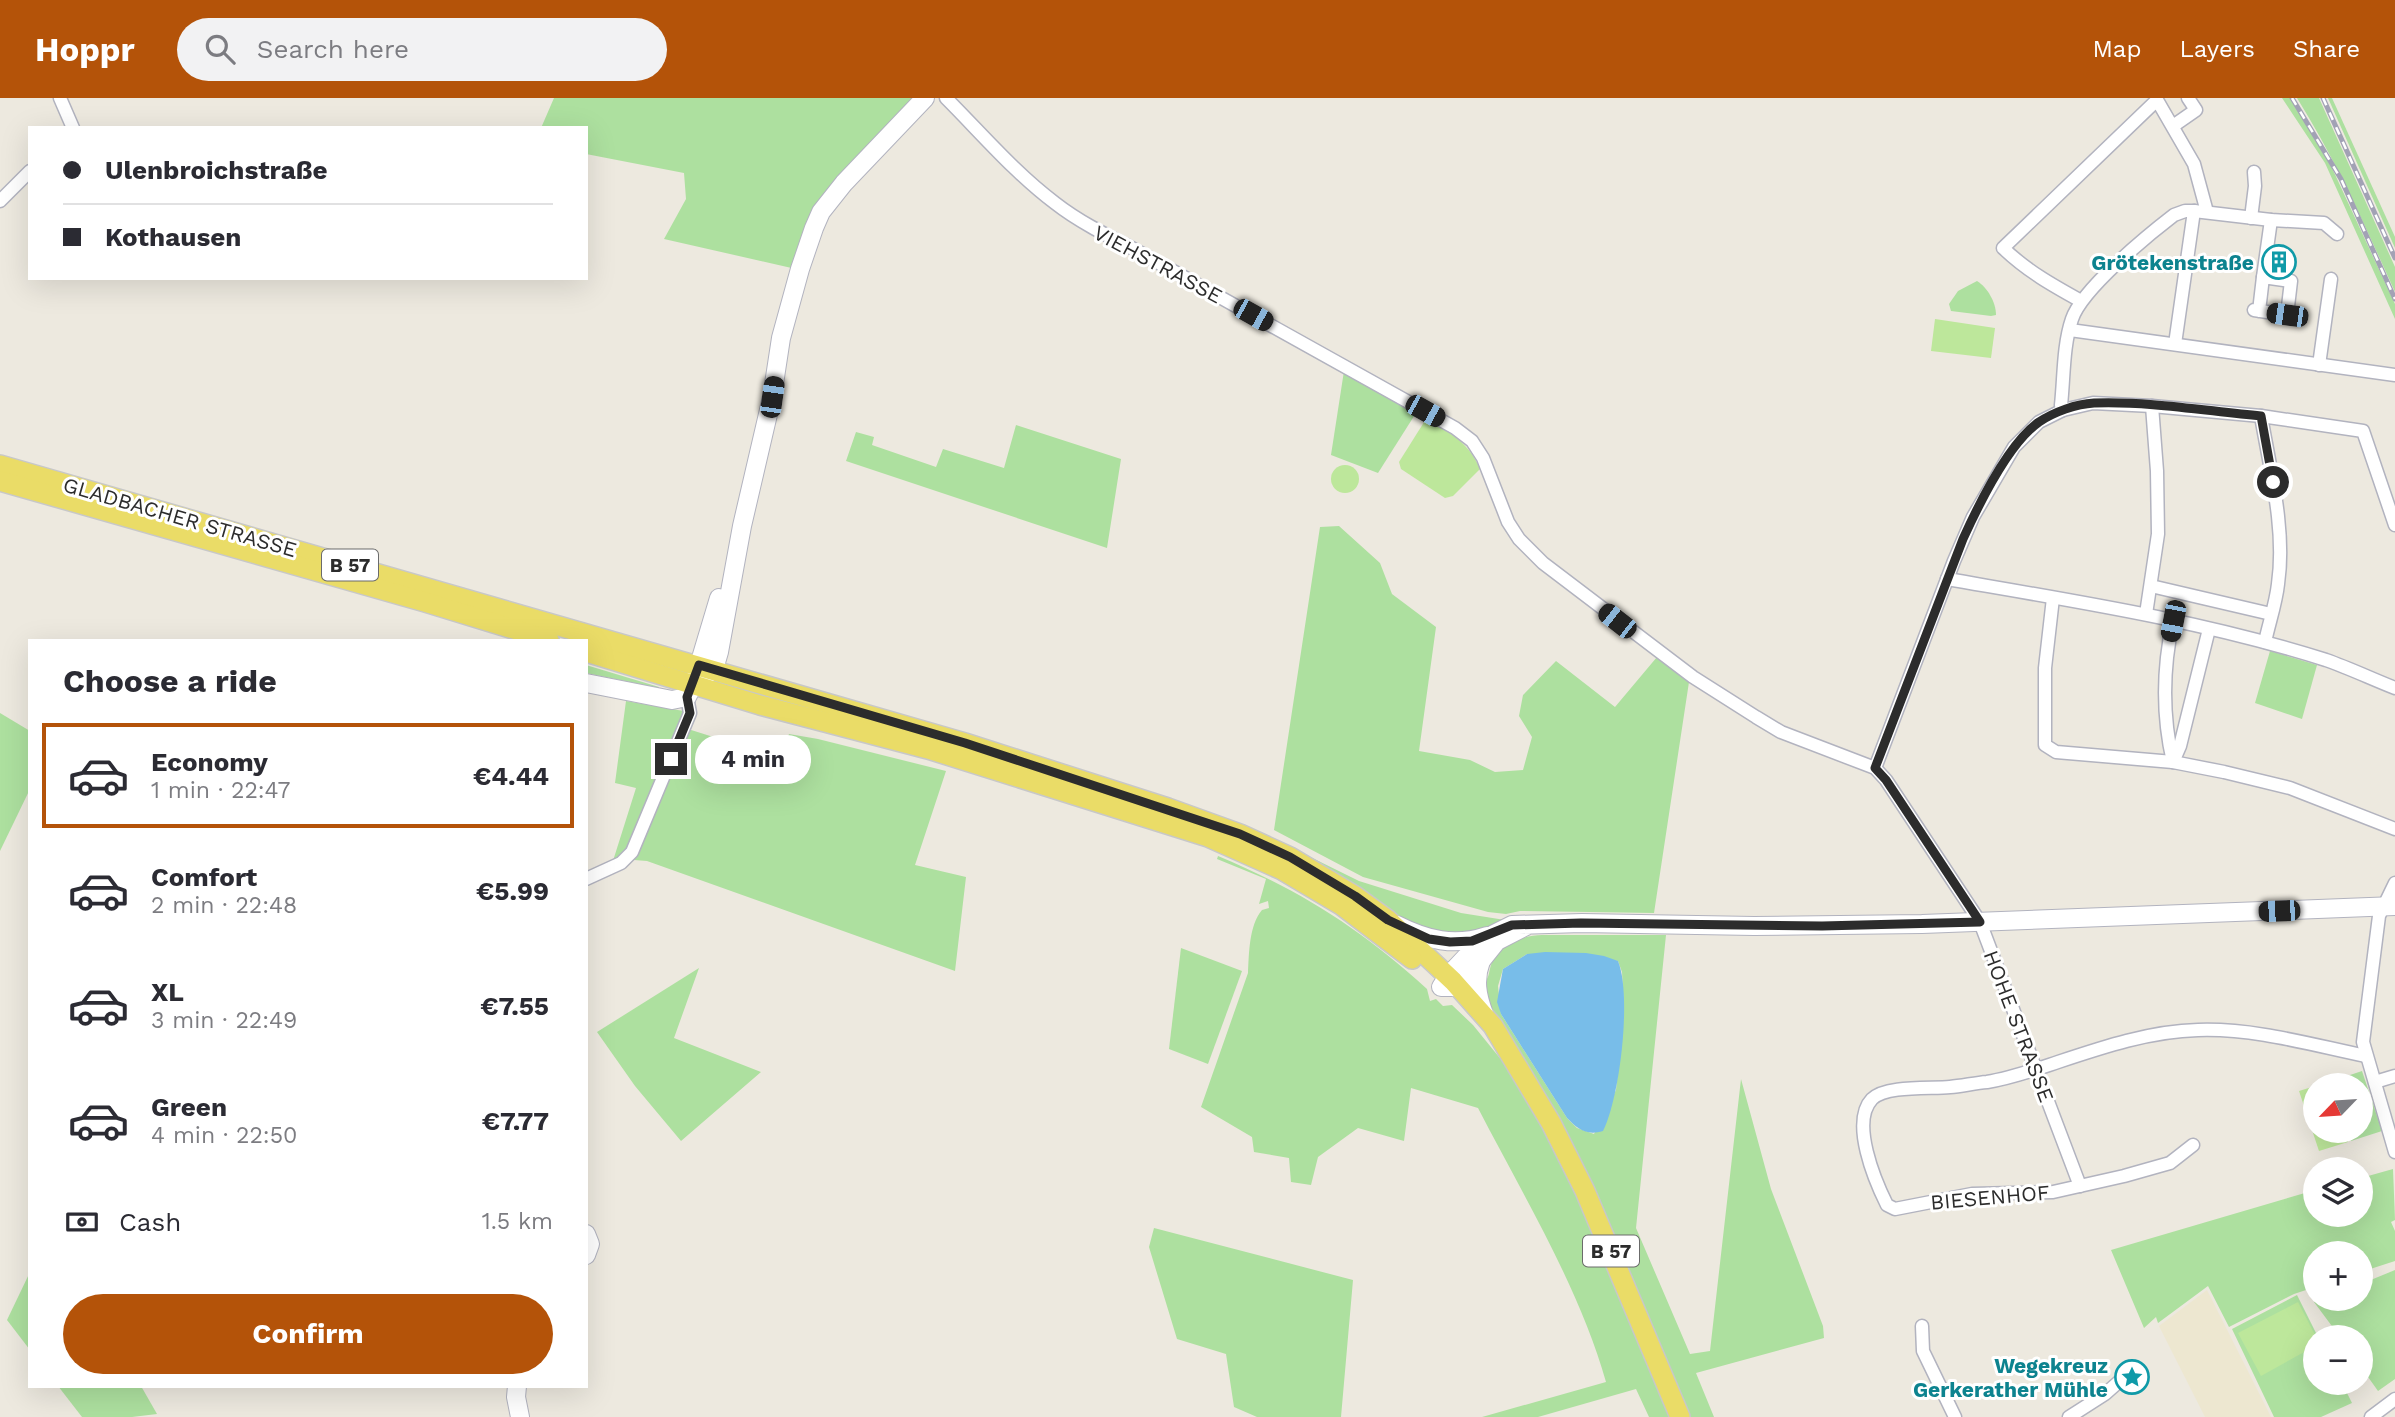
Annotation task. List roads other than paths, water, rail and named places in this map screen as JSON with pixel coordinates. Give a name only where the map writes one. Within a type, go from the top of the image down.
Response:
[{"type":"main road","name":"GLADBACHER STRASSE","points":[[0,465],[965,743],[1240,834],[1290,857],[1355,896],[1388,920]]},
{"type":"main road","name":"GLADBACHER STRASSE","points":[[0,481],[520,635],[544,639]]},
{"type":"main road","name":"B 57","points":[[588,653],[690,691],[928,749],[1208,837],[1282,870],[1341,905],[1413,960],[1448,982],[1479,1026],[1532,1090]]},
{"type":"main road","name":"B 57","points":[[1388,920],[1485,1017],[1532,1090],[1585,1191],[1681,1417]]},
{"type":"street","points":[[60,98],[72,126]]},
{"type":"street","points":[[588,683],[672,700],[690,691],[707,667],[772,397],[781,338],[814,228],[828,202],[844,183],[925,98]]},
{"type":"street","name":"VIEHSTRASSE","points":[[946,98],[1025,177],[1054,203],[1085,225],[1130,247],[1455,428],[1472,441],[1483,458],[1508,522],[1519,539],[1544,563],[1693,677],[1781,732],[1875,768]]},
{"type":"street","points":[[2173,126],[2196,110],[2188,98]]},
{"type":"street","points":[[2081,301],[2039,278],[2003,248],[2159,99],[2194,164],[2201,211],[2175,344]]},
{"type":"street","points":[[2251,218],[2254,172]]},
{"type":"street","points":[[0,201],[28,173]]},
{"type":"street","points":[[2063,410],[2061,405],[2070,330],[2081,301],[2174,215],[2185,211],[2201,211],[2271,220],[2324,223],[2337,234]]},
{"type":"street","points":[[2263,277],[2291,281],[2287,315],[2256,311],[2271,220]]},
{"type":"street","points":[[2319,365],[2331,279]]},
{"type":"street","points":[[2070,330],[2395,375]]},
{"type":"street","points":[[1875,768],[1973,517],[2014,447],[2039,422],[2063,410],[2093,403],[2152,406],[2261,416],[2362,431],[2395,525]]},
{"type":"street","points":[[2146,614],[2158,534],[2152,406]]},
{"type":"street","points":[[2261,416],[2277,504],[2279,582],[2265,642]]},
{"type":"street","points":[[1947,579],[2146,614],[2265,642],[2329,661],[2395,686]]},
{"type":"street","points":[[2151,586],[2271,614]]},
{"type":"street","points":[[2053,598],[2045,668],[2045,745],[2056,752],[2173,762],[2290,788],[2395,829]]},
{"type":"street","points":[[2173,621],[2166,657],[2165,690],[2168,742],[2173,762]]},
{"type":"street","points":[[2173,762],[2184,733],[2209,629]]},
{"type":"street","points":[[588,878],[621,863],[632,852],[690,713],[690,691]]},
{"type":"street","name":"HOHE STRASSE","points":[[1875,768],[1886,780],[1980,922],[2080,1186]]},
{"type":"street","points":[[2394,1148],[2363,1042],[2379,916],[2389,906],[2395,883]]},
{"type":"street","points":[[1388,920],[1429,939],[1450,942],[1472,941],[1512,925],[1581,923],[1822,926],[2389,906]]},
{"type":"street","points":[[1485,1017],[1477,993],[1477,971],[1481,961],[1497,941],[1528,925]]},
{"type":"street","points":[[1448,982],[1465,958],[1494,934]]},
{"type":"street","points":[[1448,982],[1481,961]]},
{"type":"street","points":[[2036,1070],[2099,1048],[2164,1033],[2197,1030],[2272,1036],[2367,1056]]},
{"type":"street","name":"BIESENHOF","points":[[2036,1070],[2013,1078],[1950,1087],[1911,1088],[1874,1097],[1865,1112],[1863,1126],[1877,1183],[1887,1205],[1895,1209],[1972,1195],[2053,1192],[2080,1186]]},
{"type":"street","points":[[2375,1082],[2395,1076]]},
{"type":"street","points":[[2080,1186],[2170,1163],[2193,1145]]},
{"type":"street","points":[[1923,1326],[1923,1352],[1955,1417]]},
{"type":"street","points":[[2069,1417],[2105,1394],[2131,1371]]},
{"type":"street","points":[[517,1388],[520,1417]]},
{"type":"street","points":[[2371,1417],[2395,1399]]},
{"type":"water","points":[[1586,953],[1618,961],[1624,998],[1622,1046],[1614,1095],[1603,1131],[1592,1133],[1583,1130],[1567,1118],[1501,1014],[1497,1002],[1503,969],[1527,954]]},
{"type":"railway","points":[[2292,98],[2341,179],[2395,299]]},
{"type":"railway","points":[[2323,98],[2395,258]]},
{"type":"place","name":"Grötekenstraße","points":[[2279,262]]},
{"type":"place","name":"Wegekreuz Gerkerather Mühle","points":[[2132,1377]]}]
